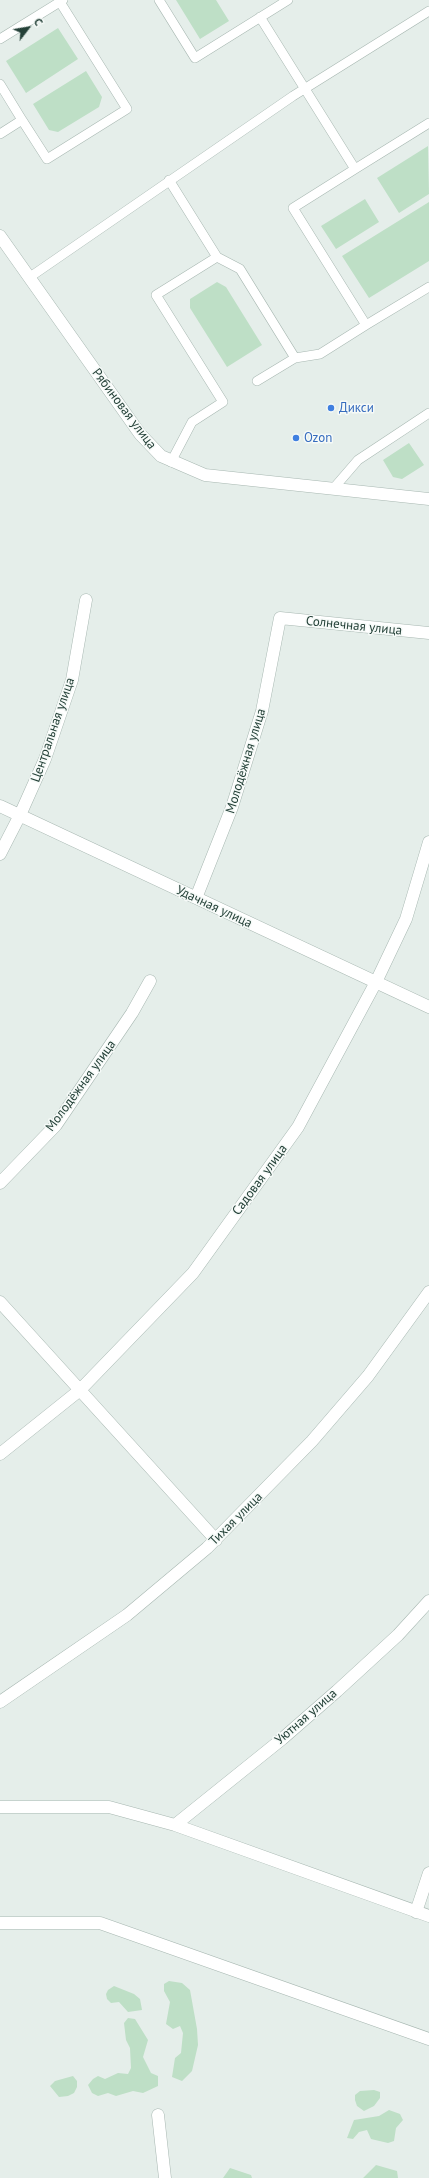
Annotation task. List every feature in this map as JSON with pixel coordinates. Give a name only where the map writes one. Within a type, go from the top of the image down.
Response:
[{"type":"street","name":"Рябиновая улица","points":[[0,236],[140,434],[161,456],[171,462],[205,476],[429,499]]},
{"type":"street","name":"Центральная улица","points":[[0,854],[20,816],[45,759],[72,680],[86,600]]},
{"type":"street","name":"Солнечная улица","points":[[280,618],[429,633]]},
{"type":"street","name":"Молодёжная улица","points":[[196,898],[232,807],[260,718],[280,618]]},
{"type":"street","name":"Удачная улица","points":[[0,806],[429,1007]]},
{"type":"street","name":"Садовая улица","points":[[0,1454],[80,1390],[193,1273],[298,1127],[376,982],[406,919],[429,842]]},
{"type":"street","name":"Молодёжная улица","points":[[0,1183],[56,1125],[132,1013],[150,981]]},
{"type":"street","name":"Тихая улица","points":[[0,1702],[127,1615],[216,1540],[317,1435],[368,1376],[429,1292]]},
{"type":"street","points":[[0,1302],[216,1540]]},
{"type":"street","name":"Уютная улица","points":[[175,1825],[282,1739],[337,1691],[398,1635],[429,1601]]},
{"type":"street","points":[[0,1807],[109,1807],[175,1825],[429,1916]]},
{"type":"street","points":[[416,1912],[429,1873]]},
{"type":"street","points":[[0,1923],[100,1923],[429,2039]]},
{"type":"street","points":[[158,2115],[165,2178]]},
{"type":"lane","points":[[159,0],[195,58],[288,0]]},
{"type":"lane","points":[[0,39],[61,1],[127,109],[47,159],[0,84]]},
{"type":"lane","points":[[30,277],[169,180],[305,89],[429,10]]},
{"type":"lane","points":[[260,17],[355,169]]},
{"type":"lane","points":[[0,134],[22,120]]},
{"type":"lane","points":[[366,325],[293,208],[429,123]]},
{"type":"lane","points":[[169,180],[217,257],[240,269],[295,358]]},
{"type":"lane","points":[[171,462],[192,422],[223,402],[156,295],[217,257]]},
{"type":"lane","points":[[257,381],[295,358],[320,354],[429,287]]},
{"type":"lane","points":[[333,488],[358,460],[429,413]]},
{"type":"green space","points":[[176,0],[216,0],[229,21],[200,39]]},
{"type":"green space","points":[[58,28],[78,59],[26,93],[6,61]]},
{"type":"green space","points":[[86,71],[102,97],[99,107],[58,132],[49,130],[33,104]]},
{"type":"green space","points":[[428,146],[429,194],[399,213],[377,178]]},
{"type":"green space","points":[[365,199],[379,222],[336,249],[321,226]]},
{"type":"green space","points":[[429,202],[429,261],[369,298],[342,256]]},
{"type":"green space","points":[[217,282],[226,287],[262,345],[227,367],[190,308],[190,299]]},
{"type":"green space","points":[[409,443],[424,465],[402,479],[393,477],[383,460]]},
{"type":"green space","points":[[169,1981],[182,1983],[190,1990],[197,2029],[198,2045],[192,2071],[182,2081],[172,2077],[175,2058],[181,2053],[183,2033],[180,2026],[173,2029],[166,2024],[170,2002],[164,1991],[164,1984]]},
{"type":"green space","points":[[114,1986],[134,1994],[140,1999],[142,2010],[128,2012],[119,2002],[111,2003],[107,1999],[106,1994],[108,1990]]},
{"type":"green space","points":[[128,2018],[135,2019],[148,2040],[143,2057],[151,2073],[158,2076],[158,2086],[143,2093],[133,2091],[116,2096],[108,2093],[98,2096],[92,2093],[88,2085],[93,2079],[98,2076],[105,2079],[118,2073],[128,2074],[131,2068],[130,2048],[126,2040],[124,2023]]},
{"type":"green space","points":[[73,2076],[77,2081],[77,2087],[74,2093],[68,2096],[59,2097],[50,2086],[55,2081]]},
{"type":"green space","points":[[374,2090],[380,2092],[380,2098],[374,2106],[364,2111],[357,2106],[355,2095],[360,2091]]},
{"type":"green space","points":[[389,2110],[400,2114],[403,2120],[396,2128],[394,2141],[388,2143],[371,2139],[367,2130],[359,2132],[353,2139],[347,2138],[354,2120],[379,2116]]},
{"type":"green space","points":[[376,2165],[397,2171],[398,2178],[363,2178]]},
{"type":"green space","points":[[230,2168],[251,2175],[252,2178],[223,2178]]},
{"type":"place","name":"Дикси","points":[[331,408]]},
{"type":"place","name":"Ozon","points":[[296,438]]}]
